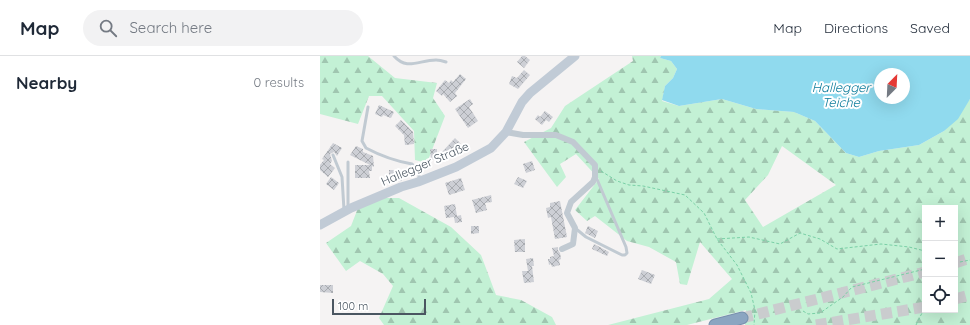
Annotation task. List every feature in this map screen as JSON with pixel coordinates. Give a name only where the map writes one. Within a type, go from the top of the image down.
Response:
[{"type":"highway","points":[[715,325],[742,318]]},
{"type":"main road","name":"Hallegger Straße","points":[[320,226],[346,211],[401,187],[456,167],[486,151],[506,132],[522,102],[530,93],[575,56]]},
{"type":"street","points":[[506,132],[523,135],[556,135],[573,142],[595,165],[595,176],[593,182],[571,202],[567,213],[575,228],[573,244],[562,249]]},
{"type":"lane","points":[[394,56],[402,63],[410,64],[436,60],[446,62]]},
{"type":"lane","points":[[368,107],[362,140],[366,148],[378,155],[412,164],[419,172],[418,182]]},
{"type":"lane","points":[[333,155],[342,177],[346,211]]},
{"type":"lane","points":[[346,211],[348,162]]},
{"type":"lane","points":[[575,228],[586,237],[622,255],[627,253],[626,247],[595,176]]},
{"type":"path","points":[[595,165],[617,181],[629,185],[643,186],[685,195],[704,212],[717,239],[737,265],[751,293],[755,310],[754,325]]},
{"type":"path","points":[[717,239],[749,237],[780,244],[800,233],[820,239],[837,249],[880,244],[909,247],[922,250]]},
{"type":"path","points":[[958,262],[970,260]]},
{"type":"path","points":[[803,311],[808,314],[820,313],[830,307],[852,287],[922,270]]},
{"type":"path","points":[[916,325],[922,313]]},
{"type":"green space","points":[[320,56],[368,56],[395,78],[437,83],[433,98],[445,116],[427,163],[415,160],[414,131],[382,96],[369,96],[358,124],[320,114]]},
{"type":"green space","points":[[632,56],[661,56],[660,58],[671,61],[677,69],[673,78],[665,86],[662,101],[679,106],[722,99],[756,109],[794,112],[815,121],[846,153],[859,157],[879,151],[919,145],[944,131],[970,99],[970,325],[745,325],[746,310],[687,325],[608,325],[709,299],[732,279],[700,242],[687,285],[680,284],[676,262],[649,247],[627,241],[595,216],[587,221],[575,210],[599,179],[576,154],[560,164],[566,177],[557,187],[524,142],[551,128],[565,106],[633,61]],"holes":[[[782,146],[836,185],[763,227],[745,200],[768,175]]]},
{"type":"green space","points":[[385,198],[399,198],[451,227],[481,255],[496,295],[521,300],[552,317],[556,325],[384,325],[379,318],[393,286],[383,274],[360,261],[346,271],[326,243],[351,226],[358,208]]},
{"type":"water","name":"Hallegger Teiche","points":[[661,56],[970,56],[970,99],[958,119],[944,131],[919,145],[879,151],[859,157],[846,153],[815,121],[794,112],[756,109],[722,99],[679,106],[662,100],[665,86],[673,78],[677,69],[671,61],[660,58]]},
{"type":"building","points":[[522,56],[525,56],[530,60],[524,68],[517,62]]},
{"type":"building","points":[[524,70],[530,75],[518,89],[509,84],[512,76],[517,78]]},
{"type":"building","points":[[460,74],[466,79],[455,93],[457,96],[450,102],[443,94],[442,96],[436,91],[445,80],[449,83],[451,80],[453,82]]},
{"type":"building","points":[[470,99],[473,104],[469,107],[478,121],[468,128],[455,109]]},
{"type":"building","points":[[379,105],[394,112],[391,118],[383,115],[382,117],[375,114]]},
{"type":"building","points":[[545,111],[553,117],[549,122],[546,120],[542,125],[535,119],[538,115],[540,117]]},
{"type":"building","points":[[401,120],[413,132],[414,144],[405,145],[404,135],[395,126]]},
{"type":"building","points":[[455,138],[461,144],[448,157],[442,152]]},
{"type":"building","points":[[333,143],[342,148],[337,156],[334,152],[330,154],[332,161],[330,164],[335,168],[328,177],[320,170],[320,165],[324,160],[322,159]]},
{"type":"building","points":[[356,146],[363,149],[363,152],[373,156],[374,167],[372,166],[372,171],[369,171],[370,178],[355,178],[355,165],[370,165],[350,155]]},
{"type":"building","points":[[430,149],[437,149],[437,159],[431,160]]},
{"type":"building","points":[[532,161],[535,170],[526,173],[523,164]]},
{"type":"building","points":[[389,170],[402,170],[402,181],[389,182]]},
{"type":"building","points":[[331,177],[339,183],[334,190],[326,184]]},
{"type":"building","points":[[518,177],[527,181],[523,188],[514,184]]},
{"type":"building","points":[[461,178],[465,190],[449,195],[445,183]]},
{"type":"building","points":[[491,195],[492,202],[485,203],[487,210],[476,213],[472,200]]},
{"type":"building","points":[[560,201],[567,237],[555,239],[551,217],[548,218],[546,208],[550,207],[550,203]]},
{"type":"building","points":[[455,204],[457,216],[461,215],[462,222],[455,223],[454,217],[446,218],[444,206]]},
{"type":"building","points":[[471,226],[479,226],[479,233],[471,234]]},
{"type":"building","points":[[588,226],[598,231],[595,238],[585,233]]},
{"type":"building","points":[[525,239],[525,252],[515,252],[514,240]]},
{"type":"building","points":[[594,244],[609,252],[607,256],[592,249]]},
{"type":"building","points":[[558,247],[561,259],[559,260],[560,265],[552,267],[551,264],[549,265],[548,259],[554,256],[552,248]]},
{"type":"building","points":[[533,258],[534,266],[532,266],[534,282],[524,283],[522,271],[528,271],[526,259]]},
{"type":"building","points":[[642,270],[655,275],[651,284],[638,279]]},
{"type":"building","points":[[320,285],[333,285],[333,293],[320,292]]},
{"type":"tunnel","points":[[958,262],[970,258]]},
{"type":"tunnel","points":[[742,318],[922,273]]},
{"type":"tunnel","points":[[958,298],[970,295]]},
{"type":"tunnel","points":[[816,325],[922,307]]}]
